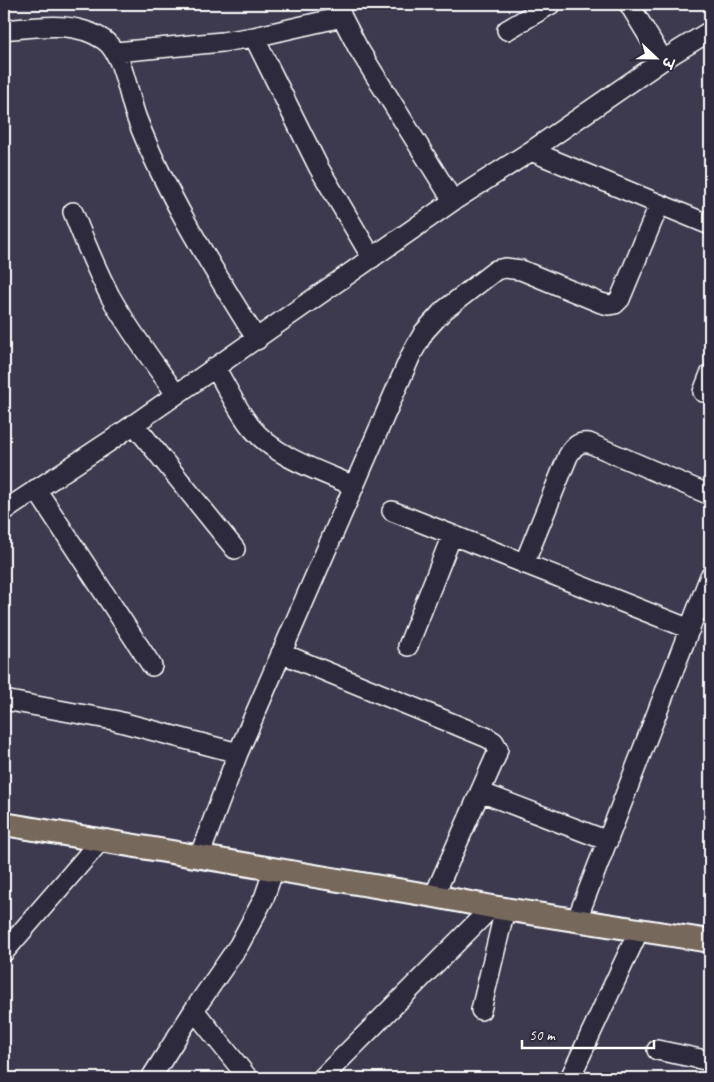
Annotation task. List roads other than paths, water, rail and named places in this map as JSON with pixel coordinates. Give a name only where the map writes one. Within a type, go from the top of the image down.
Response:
[{"type":"main road","points":[[4,824],[498,908],[710,941]]},
{"type":"street","points":[[507,30],[551,4]]},
{"type":"street","points":[[629,4],[663,60]]},
{"type":"street","points":[[116,52],[222,42],[254,37],[340,10],[358,48],[453,201]]},
{"type":"street","points":[[4,30],[52,26],[72,28],[92,34],[105,41],[116,52],[137,119],[161,172],[193,235],[257,340]]},
{"type":"street","points":[[4,511],[257,340],[453,201],[531,151],[663,60],[710,31]]},
{"type":"street","points":[[254,37],[319,168],[372,258]]},
{"type":"street","points":[[531,151],[702,222],[710,208]]},
{"type":"street","points":[[199,857],[238,753],[411,355],[424,332],[443,311],[496,270],[505,268],[521,270],[601,303],[615,304],[620,298],[659,205]]},
{"type":"street","points":[[73,212],[110,296],[176,394]]},
{"type":"street","points":[[215,367],[250,426],[263,441],[296,461],[354,486]]},
{"type":"street","points":[[703,392],[710,374]]},
{"type":"street","points":[[134,424],[235,549]]},
{"type":"street","points":[[524,564],[568,456],[574,447],[581,442],[589,443],[710,495]]},
{"type":"street","points":[[36,489],[152,666]]},
{"type":"street","points":[[392,511],[690,629]]},
{"type":"street","points":[[408,646],[452,535]]},
{"type":"street","points":[[577,919],[710,576]]},
{"type":"street","points":[[281,653],[494,742],[498,749],[434,896]]},
{"type":"street","points":[[4,700],[113,720],[238,753]]},
{"type":"street","points":[[480,792],[608,841]]},
{"type":"street","points":[[4,952],[101,840]]},
{"type":"street","points":[[151,1078],[194,1010],[239,945],[254,919],[274,869]]},
{"type":"street","points":[[481,1010],[498,908]]},
{"type":"street","points":[[322,1078],[498,908]]},
{"type":"street","points":[[570,1078],[639,930]]},
{"type":"street","points":[[194,1010],[248,1078]]},
{"type":"street","points":[[656,1050],[710,1060]]}]
